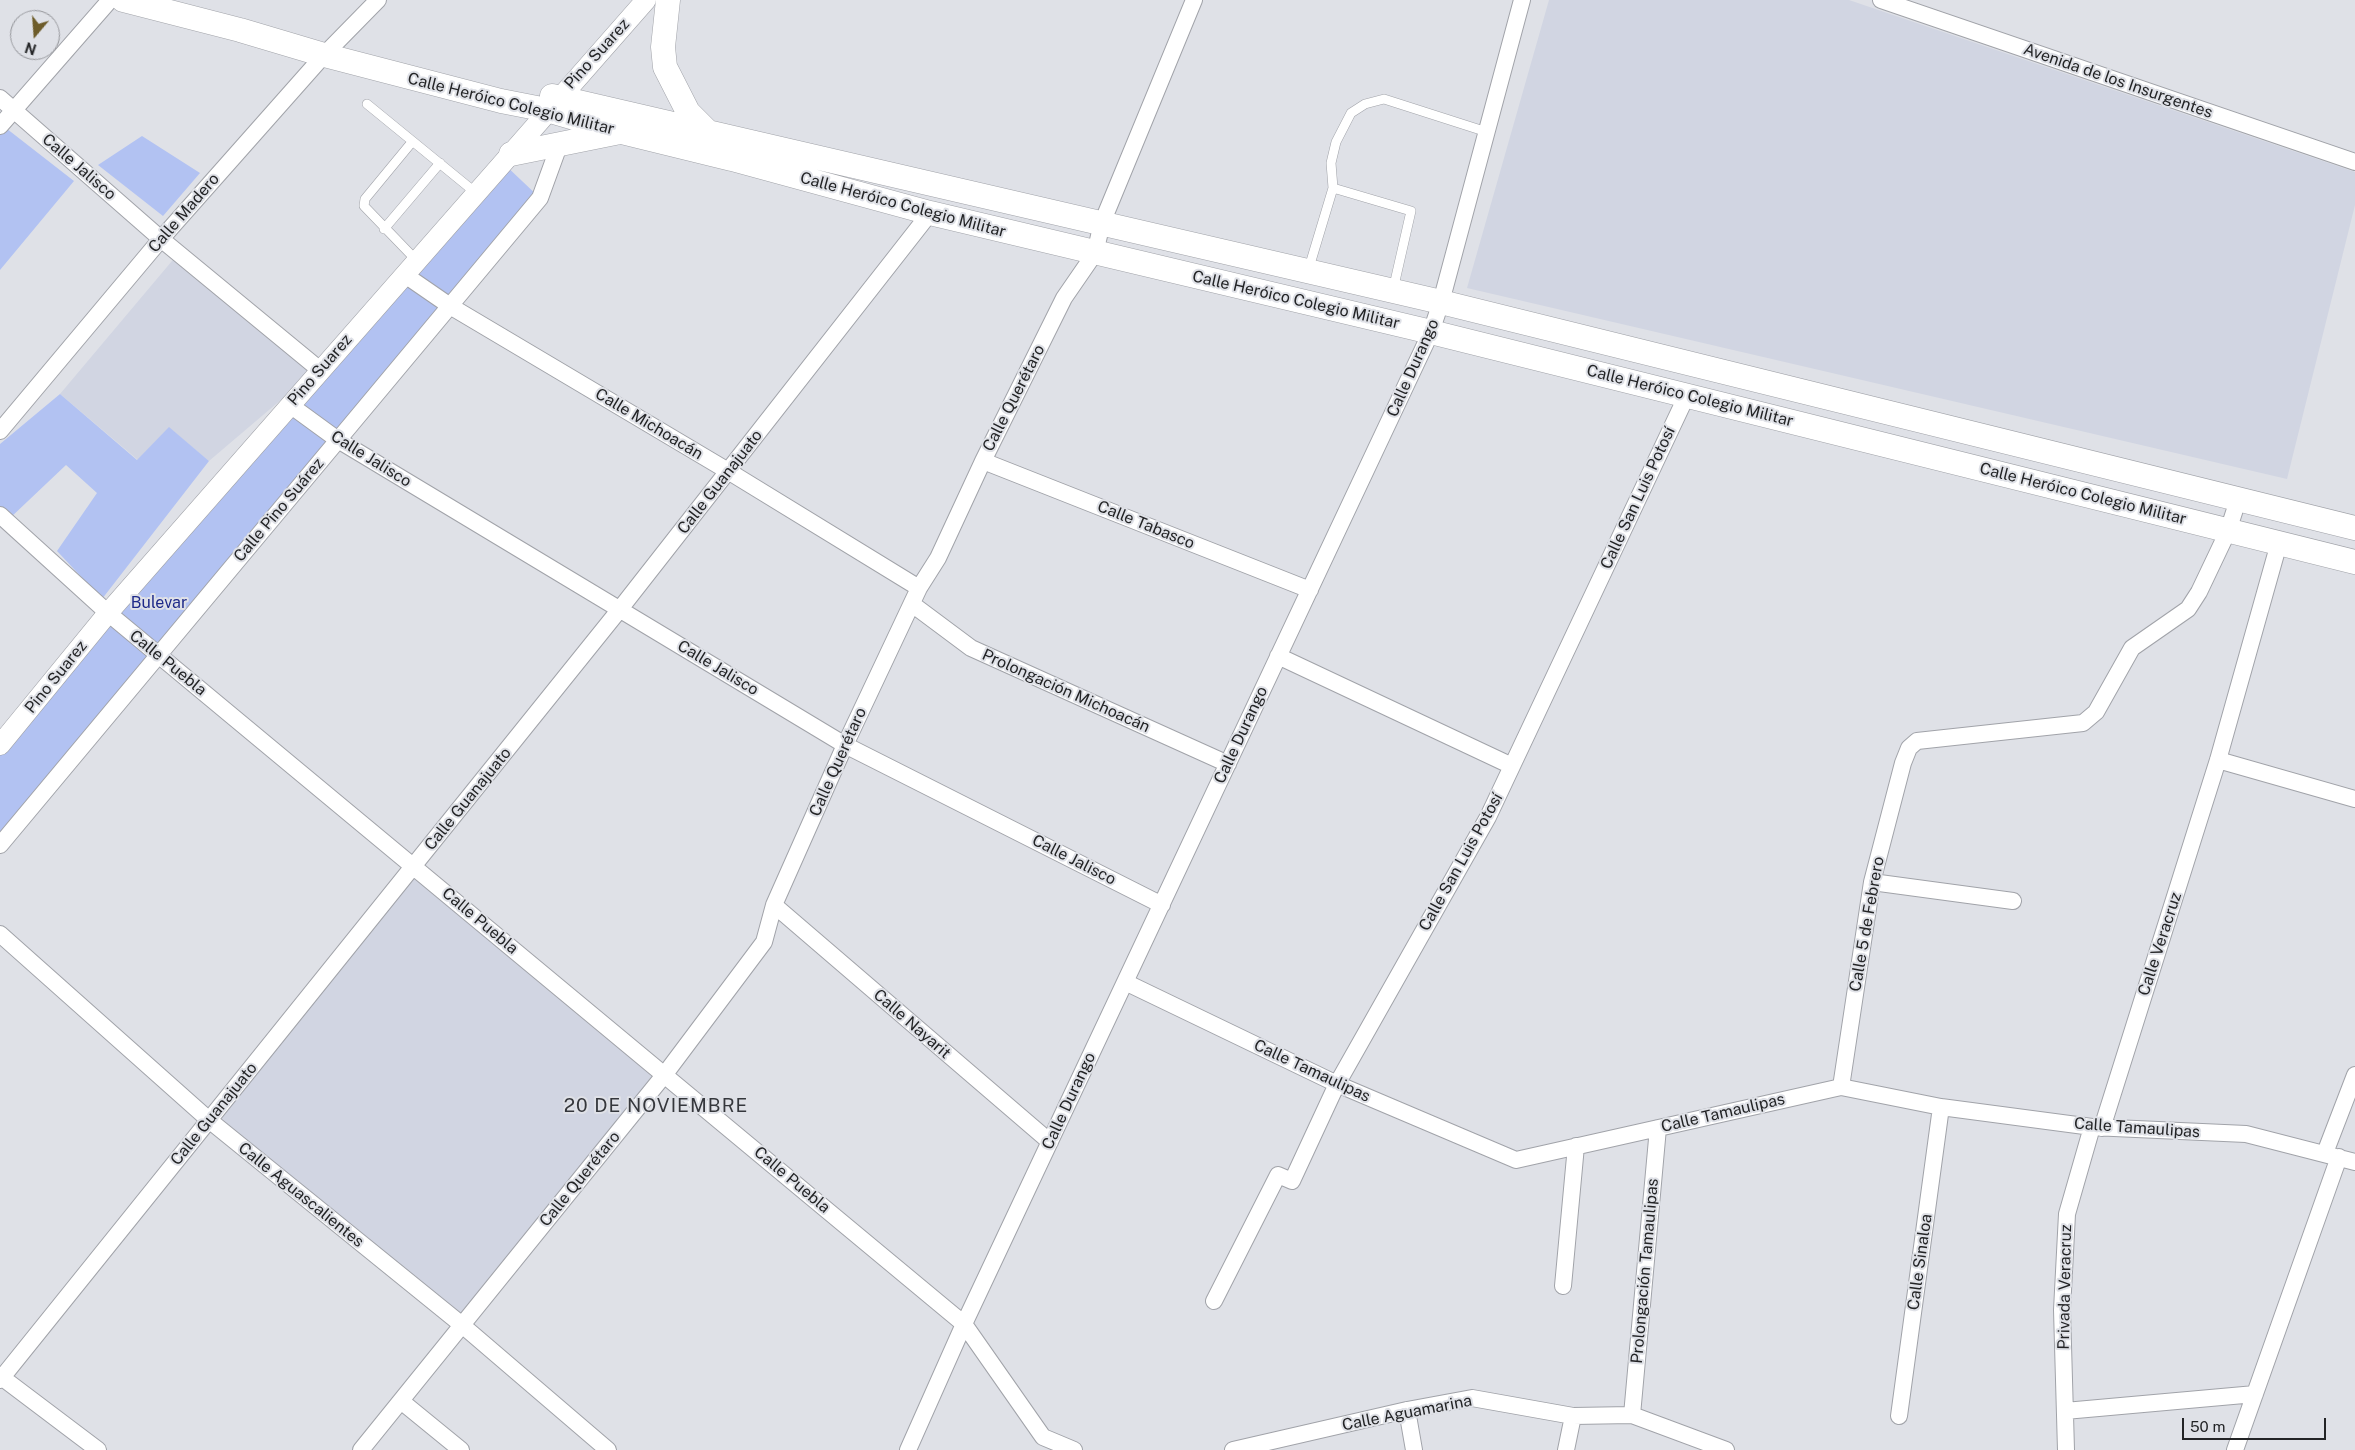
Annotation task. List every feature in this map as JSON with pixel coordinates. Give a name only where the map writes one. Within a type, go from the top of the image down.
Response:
[{"type":"main road","name":"Calle Heróico Colegio Militar","points":[[123,0],[329,51],[501,101],[553,104],[708,132],[734,149],[930,213],[1431,332],[2355,562]]},
{"type":"main road","points":[[668,0],[663,47],[665,67],[688,112],[708,132]]},
{"type":"main road","name":"Calle Heróico Colegio Militar","points":[[553,104],[622,132],[734,149],[1102,224],[1393,290],[2355,528]]},
{"type":"main road","points":[[511,154],[622,132]]},
{"type":"main road","points":[[1728,406],[1739,376]]},
{"type":"main road","points":[[1965,465],[1974,434]]},
{"type":"street","points":[[0,126],[110,0]]},
{"type":"street","name":"Pino Suarez","points":[[0,744],[108,613],[646,0]]},
{"type":"street","name":"Calle Querétaro","points":[[361,1450],[665,1074],[764,942],[774,905],[845,745],[919,588],[938,558],[983,460],[1064,298],[1094,253],[1102,224],[1194,0]]},
{"type":"street","name":"Calle Durango","points":[[908,1450],[964,1324],[1431,332],[1442,302],[1522,0]]},
{"type":"street","name":"Avenida de los Insurgentes","points":[[1881,0],[2355,162]]},
{"type":"street","name":"Calle Madero","points":[[0,431],[161,239],[376,1]]},
{"type":"street","name":"Calle Jalisco","points":[[0,98],[161,239],[320,370]]},
{"type":"street","name":"Calle Pino Suárez","points":[[0,845],[540,198],[560,143]]},
{"type":"street","name":"Calle Guanajuato","points":[[1,1378],[620,609],[930,213]]},
{"type":"street","name":"Calle Michoacán","points":[[411,268],[450,306],[728,471],[919,588]]},
{"type":"street","name":"Calle San Luis Potosí","points":[[1214,1301],[1278,1175],[1292,1182],[1337,1084],[1488,817],[1687,395]]},
{"type":"street","name":"Calle Jalisco","points":[[290,405],[338,440],[845,745],[1162,905]]},
{"type":"street","name":"Calle Tabasco","points":[[983,460],[1310,590]]},
{"type":"street","name":"Calle 5 de Febrero","points":[[1841,1087],[1872,882],[1903,763],[1909,748],[1918,741],[2082,723],[2096,712],[2132,648],[2188,608],[2199,592],[2228,531],[2238,500]]},
{"type":"street","name":"Calle Puebla","points":[[0,515],[108,613],[964,1324]]},
{"type":"street","name":"Calle Veracruz","points":[[2097,1127],[2218,760],[2279,543]]},
{"type":"street","name":"Prolongación Michoacán","points":[[912,604],[971,648],[1228,764]]},
{"type":"street","points":[[1278,656],[1512,766]]},
{"type":"street","points":[[2218,760],[2355,799]]},
{"type":"street","points":[[1872,882],[2013,901]]},
{"type":"street","name":"Calle Nayarit","points":[[774,905],[1050,1142]]},
{"type":"street","name":"Calle Aguascalientes","points":[[0,934],[209,1120],[462,1326],[608,1450]]},
{"type":"street","name":"Calle Tamaulipas","points":[[1125,982],[1337,1084],[1516,1160],[1841,1087],[1941,1107],[2097,1127],[2246,1134],[2340,1158]]},
{"type":"street","points":[[2235,1450],[2340,1158],[2355,1075]]},
{"type":"street","name":"Calle Sinaloa","points":[[1899,1416],[1941,1107]]},
{"type":"street","name":"Privada Veracruz","points":[[2066,1450],[2062,1310],[2067,1214],[2097,1127]]},
{"type":"street","name":"Prolongación Tamaulipas","points":[[1632,1415],[1658,1128]]},
{"type":"street","points":[[1563,1286],[1576,1146]]},
{"type":"street","points":[[964,1324],[1043,1438],[1074,1450]]},
{"type":"street","points":[[1,1378],[98,1450]]},
{"type":"street","points":[[2065,1411],[2255,1394]]},
{"type":"street","name":"Calle Aguamarina","points":[[1233,1450],[1278,1445],[1407,1410],[1472,1398],[1573,1416],[1632,1415],[1726,1450]]},
{"type":"street","points":[[401,1401],[461,1450]]},
{"type":"street","points":[[1407,1410],[1414,1450]]},
{"type":"street","points":[[1566,1450],[1573,1416]]},
{"type":"lane","points":[[1308,271],[1333,188],[1331,163],[1336,142],[1351,113],[1365,104],[1384,99],[1487,132]]},
{"type":"lane","points":[[366,104],[477,194]]},
{"type":"lane","points":[[411,268],[384,229],[364,206],[365,199],[412,142]]},
{"type":"lane","points":[[384,229],[440,163]]},
{"type":"lane","points":[[1333,188],[1411,211],[1393,290]]},
{"type":"shaded area","points":[[1549,0],[1849,0],[2355,172],[2355,205],[2287,479],[1467,288]]},
{"type":"shaded area","points":[[177,255],[316,370],[209,461],[169,428],[138,460],[60,394]]},
{"type":"shaded area","points":[[414,866],[665,1074],[462,1325],[209,1120]]},
{"type":"green space","points":[[2,125],[74,181],[0,270],[0,127]]},
{"type":"green space","points":[[142,136],[200,173],[163,216],[98,165]]},
{"type":"green space","name":"Bulevar","points":[[503,163],[540,198],[0,845],[0,745]]},
{"type":"green space","points":[[60,394],[137,460],[169,427],[209,461],[102,599],[57,551],[97,493],[66,465],[9,519],[0,511],[0,444]]},
{"type":"district","name":"20 DE NOVIEMBRE","points":[[656,1106]]}]
